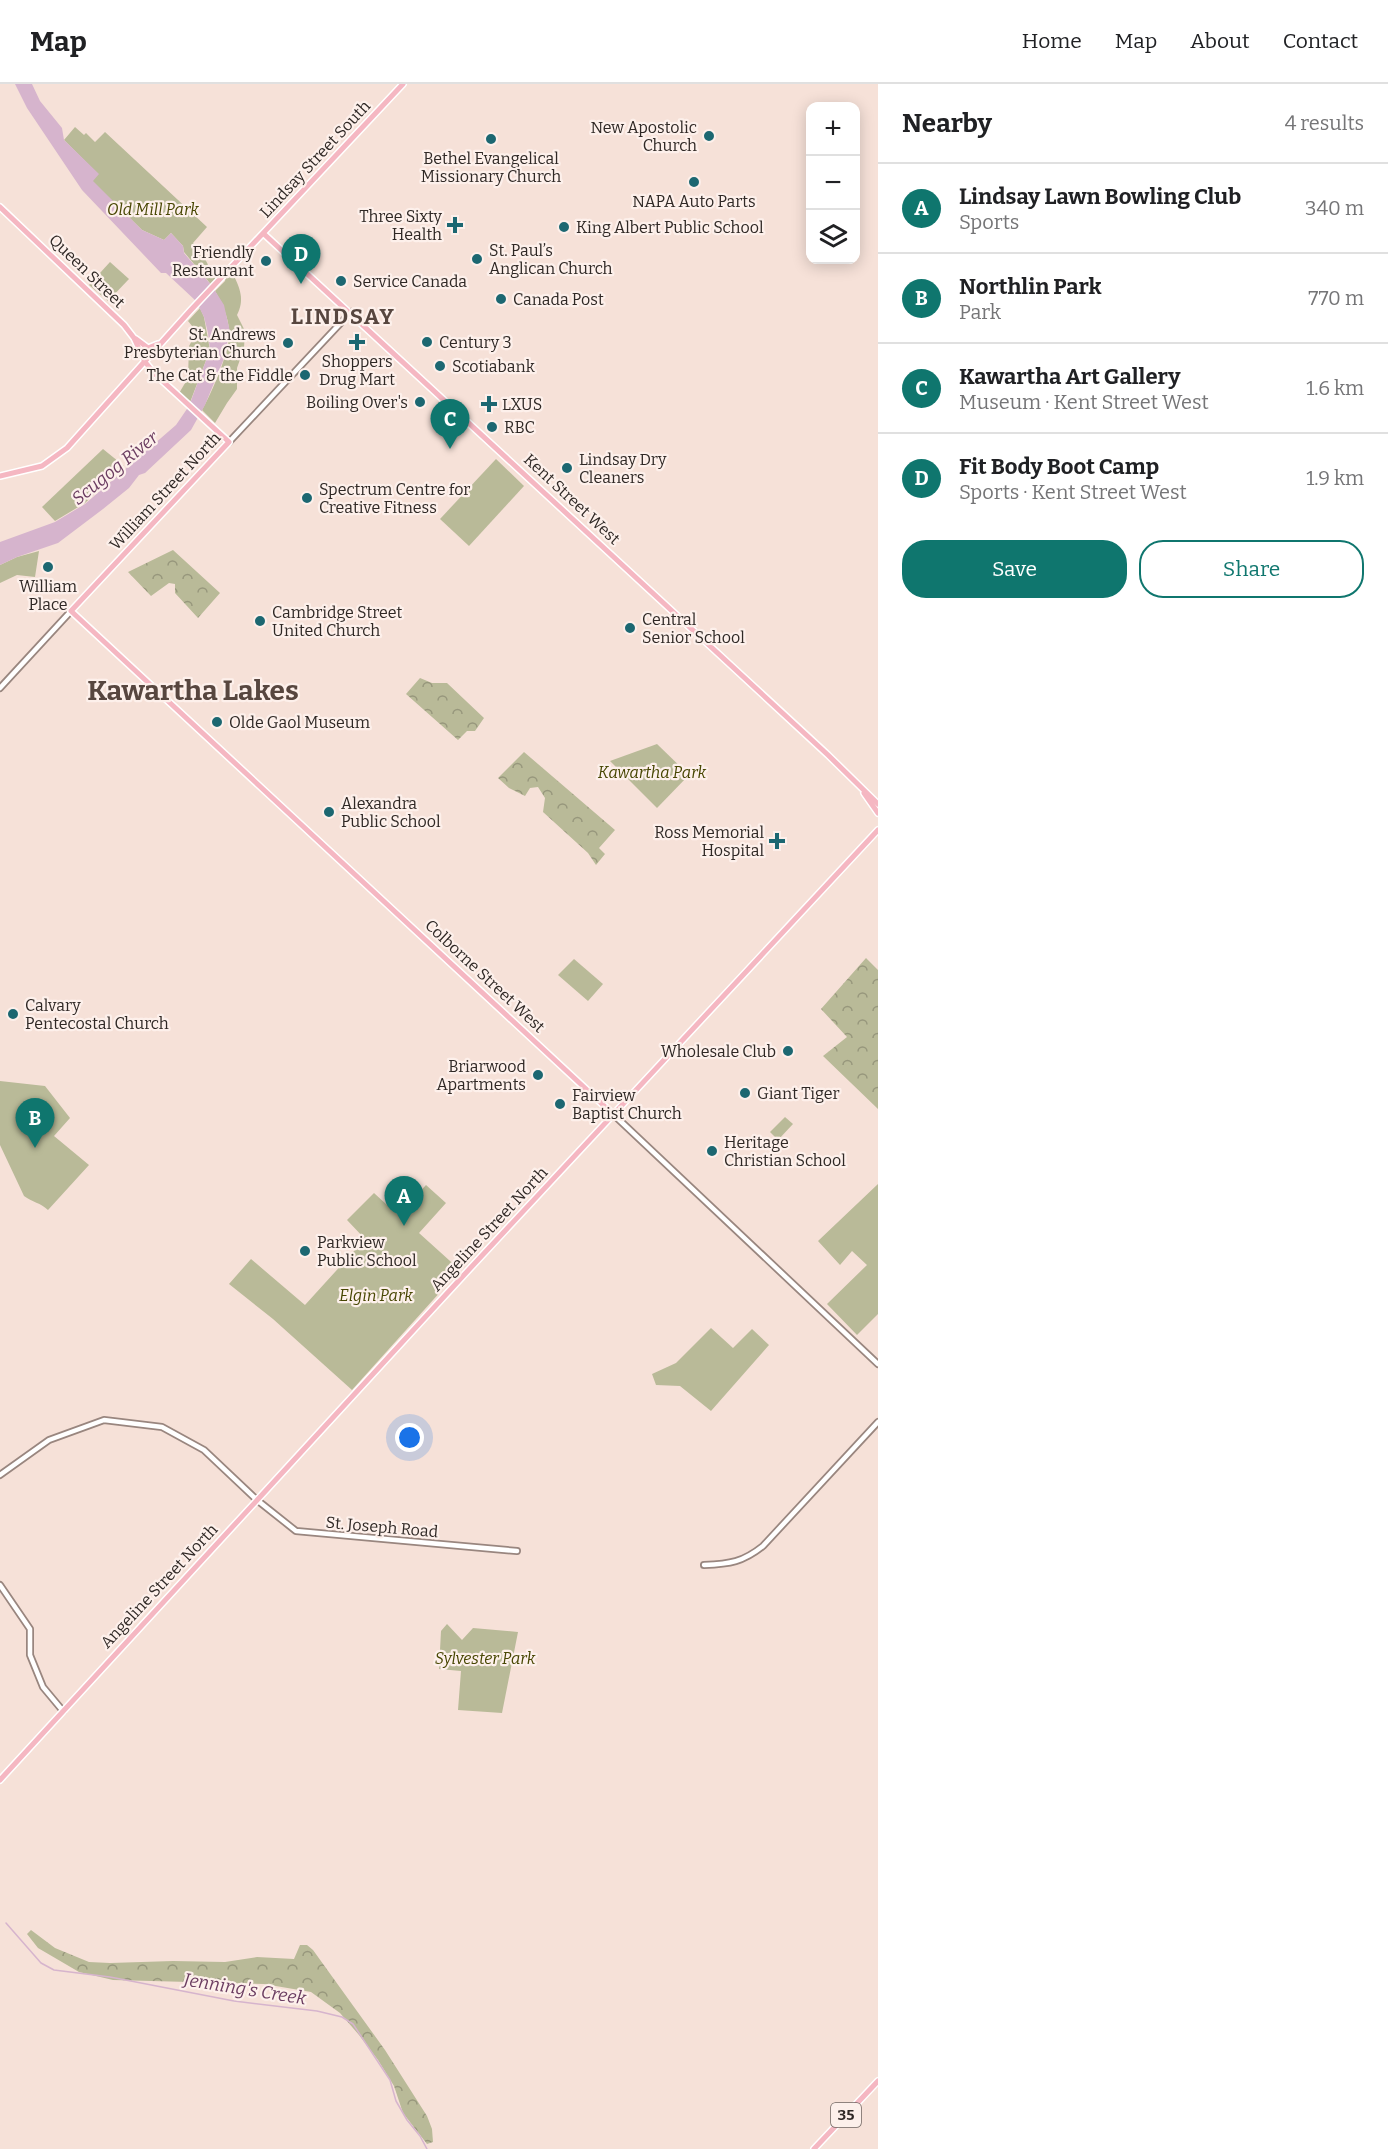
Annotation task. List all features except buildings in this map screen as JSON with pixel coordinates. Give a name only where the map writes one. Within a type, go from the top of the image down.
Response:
[{"type":"main road","name":"Lindsay Street South","points":[[0,476],[47,464],[67,448],[192,309],[403,84]]},
{"type":"main road","name":"Queen Street","points":[[0,207],[124,325],[134,338],[145,362],[156,375],[229,442]]},
{"type":"main road","name":"Kent Street West","points":[[264,234],[351,312],[878,804]]},
{"type":"main road","points":[[134,338],[148,348],[164,340]]},
{"type":"main road","name":"William Street North","points":[[71,611],[229,442]]},
{"type":"main road","name":"Colborne Street West","points":[[71,611],[614,1115]]},
{"type":"main road","name":"Kent Street West","points":[[860,787],[878,813]]},
{"type":"main road","name":"Angeline Street North","points":[[0,1780],[878,830]]},
{"type":"main road","name":"35","points":[[814,2149],[878,2081]]},
{"type":"street","name":"William Street North","points":[[229,442],[351,312]]},
{"type":"street","name":"William Street North","points":[[0,688],[71,611]]},
{"type":"street","name":"Colborne Street West","points":[[614,1115],[878,1364]]},
{"type":"street","name":"St. Joseph Road","points":[[0,1475],[49,1440],[104,1420],[162,1427],[204,1450],[257,1500],[296,1531],[517,1551]]},
{"type":"street","points":[[704,1565],[728,1564],[743,1560],[763,1546],[878,1422]]},
{"type":"street","points":[[0,1585],[30,1629],[30,1655],[43,1687],[63,1711]]},
{"type":"green space","name":"Old Mill Park","points":[[75,127],[95,142],[105,132],[207,227],[193,243],[204,257],[217,282],[213,287],[171,233],[164,240],[142,230],[92,181],[98,174],[64,140]]},
{"type":"green space","points":[[110,262],[129,279],[108,301],[89,285]]},
{"type":"green space","points":[[227,272],[233,274],[241,294],[241,304],[237,315],[245,331],[244,348],[237,368],[237,389],[215,423],[202,410],[224,359],[229,338],[227,320],[215,291],[225,281]]},
{"type":"green space","points":[[200,308],[204,317],[210,350],[189,405],[178,395],[188,378],[189,346],[197,332],[188,321]]},
{"type":"green space","points":[[103,449],[124,466],[85,503],[55,521],[42,507]]},
{"type":"green space","points":[[496,459],[524,486],[469,546],[440,519]]},
{"type":"green space","points":[[173,550],[220,593],[198,618],[175,593],[175,584],[169,583],[151,596],[128,572]]},
{"type":"green space","points":[[39,551],[35,577],[17,575],[0,583],[0,565]]},
{"type":"green space","points":[[420,678],[432,683],[447,683],[484,718],[475,731],[467,731],[458,740],[406,694]]},
{"type":"green space","name":"Kawartha Park","points":[[657,744],[689,775],[657,808],[610,761]]},
{"type":"green space","points":[[524,752],[615,830],[599,848],[605,854],[596,865],[588,853],[543,812],[545,798],[538,787],[530,788],[525,796],[509,788],[498,778]]},
{"type":"green space","points":[[866,958],[878,970],[878,1109],[823,1056],[847,1037],[821,1009]]},
{"type":"green space","points":[[574,959],[603,984],[588,1001],[558,975]]},
{"type":"green space","points":[[0,1081],[45,1086],[70,1118],[54,1136],[89,1165],[48,1210],[24,1196],[0,1145]]},
{"type":"green space","points":[[785,1117],[793,1124],[778,1140],[770,1132]]},
{"type":"green space","points":[[878,1184],[878,1314],[857,1335],[827,1304],[867,1265],[852,1251],[840,1265],[818,1241]]},
{"type":"green space","name":"Elgin Park","points":[[426,1185],[446,1203],[419,1233],[460,1270],[352,1390],[273,1319],[229,1284],[251,1259],[305,1305],[365,1239],[347,1220],[374,1193],[398,1215]]},
{"type":"green space","points":[[711,1328],[733,1348],[752,1329],[769,1345],[711,1411],[680,1386],[656,1385],[652,1374],[676,1363]]},
{"type":"green space","name":"Sylvester Park","points":[[447,1624],[462,1640],[473,1628],[518,1632],[502,1713],[458,1710],[461,1671],[439,1669],[441,1631]]},
{"type":"green space","points":[[31,1930],[55,1948],[89,1962],[225,1962],[257,1957],[294,1959],[300,1945],[307,1945],[313,1950],[385,2050],[427,2116],[432,2129],[433,2142],[427,2144],[403,2113],[394,2086],[359,2035],[340,2013],[311,1992],[264,1984],[113,1980],[79,1972],[38,1948],[27,1934]]},
{"type":"shaded area","name":"Scugog River","points":[[15,84],[32,84],[40,101],[62,128],[64,140],[99,174],[93,181],[142,230],[164,240],[171,233],[183,246],[184,253],[212,286],[224,305],[230,332],[223,361],[205,405],[191,430],[145,473],[139,475],[129,488],[58,543],[0,565],[0,542],[55,522],[85,504],[176,425],[189,406],[210,350],[204,317],[196,301],[166,273],[161,273],[82,190],[27,108]]},
{"type":"waterway","name":"Jenning's Creek","points":[[6,1923],[41,1963],[54,1970],[110,1977],[234,2001],[317,2011],[342,2017],[353,2024],[390,2080],[396,2101],[427,2149]]},
{"type":"place","name":"New Apostolic Church","points":[[709,136]]},
{"type":"place","name":"Bethel Evangelical Missionary Church","points":[[491,139]]},
{"type":"place","name":"NAPA Auto Parts","points":[[694,182]]},
{"type":"place","name":"Three Sixty Health","points":[[455,225]]},
{"type":"place","name":"King Albert Public School","points":[[564,227]]},
{"type":"place","name":"St. Paul’s Anglican Church","points":[[477,259]]},
{"type":"place","name":"Friendly Restaurant","points":[[266,261]]},
{"type":"place","name":"Service Canada","points":[[341,281]]},
{"type":"place","name":"Fit Body Boot Camp","points":[[301,284]]},
{"type":"place","name":"Canada Post","points":[[501,299]]},
{"type":"place","name":"Shoppers Drug Mart","points":[[357,342]]},
{"type":"place","name":"Century 3","points":[[427,342]]},
{"type":"place","name":"St. Andrews Presbyterian Church","points":[[288,343]]},
{"type":"place","name":"Scotiabank","points":[[440,366]]},
{"type":"place","name":"The Cat & the Fiddle","points":[[305,375]]},
{"type":"place","name":"Boiling Over's","points":[[420,402]]},
{"type":"place","name":"LXUS","points":[[489,404]]},
{"type":"place","name":"RBC","points":[[492,427]]},
{"type":"place","name":"Kawartha Art Gallery","points":[[450,449]]},
{"type":"place","name":"Lindsay Dry Cleaners","points":[[567,468]]},
{"type":"place","name":"Spectrum Centre for Creative Fitness","points":[[307,498]]},
{"type":"place","name":"William Place","points":[[48,567]]},
{"type":"place","name":"Cambridge Street United Church","points":[[260,621]]},
{"type":"place","name":"Central Senior School","points":[[630,628]]},
{"type":"place","name":"Olde Gaol Museum","points":[[217,722]]},
{"type":"place","name":"Alexandra Public School","points":[[329,812]]},
{"type":"place","name":"Ross Memorial Hospital","points":[[777,841]]},
{"type":"place","name":"Calvary Pentecostal Church","points":[[13,1014]]},
{"type":"place","name":"Wholesale Club","points":[[788,1051]]},
{"type":"place","name":"Briarwood Apartments","points":[[538,1075]]},
{"type":"place","name":"Giant Tiger","points":[[745,1093]]},
{"type":"place","name":"Fairview Baptist Church","points":[[560,1104]]},
{"type":"place","name":"Northlin Park","points":[[35,1148]]},
{"type":"place","name":"Heritage Christian School","points":[[712,1151]]},
{"type":"place","name":"Lindsay Lawn Bowling Club","points":[[404,1226]]},
{"type":"place","name":"Parkview Public School","points":[[305,1251]]},
{"type":"district","name":"LINDSAY","points":[[343,316]]},
{"type":"district","name":"Kawartha Lakes","points":[[193,690]]}]
